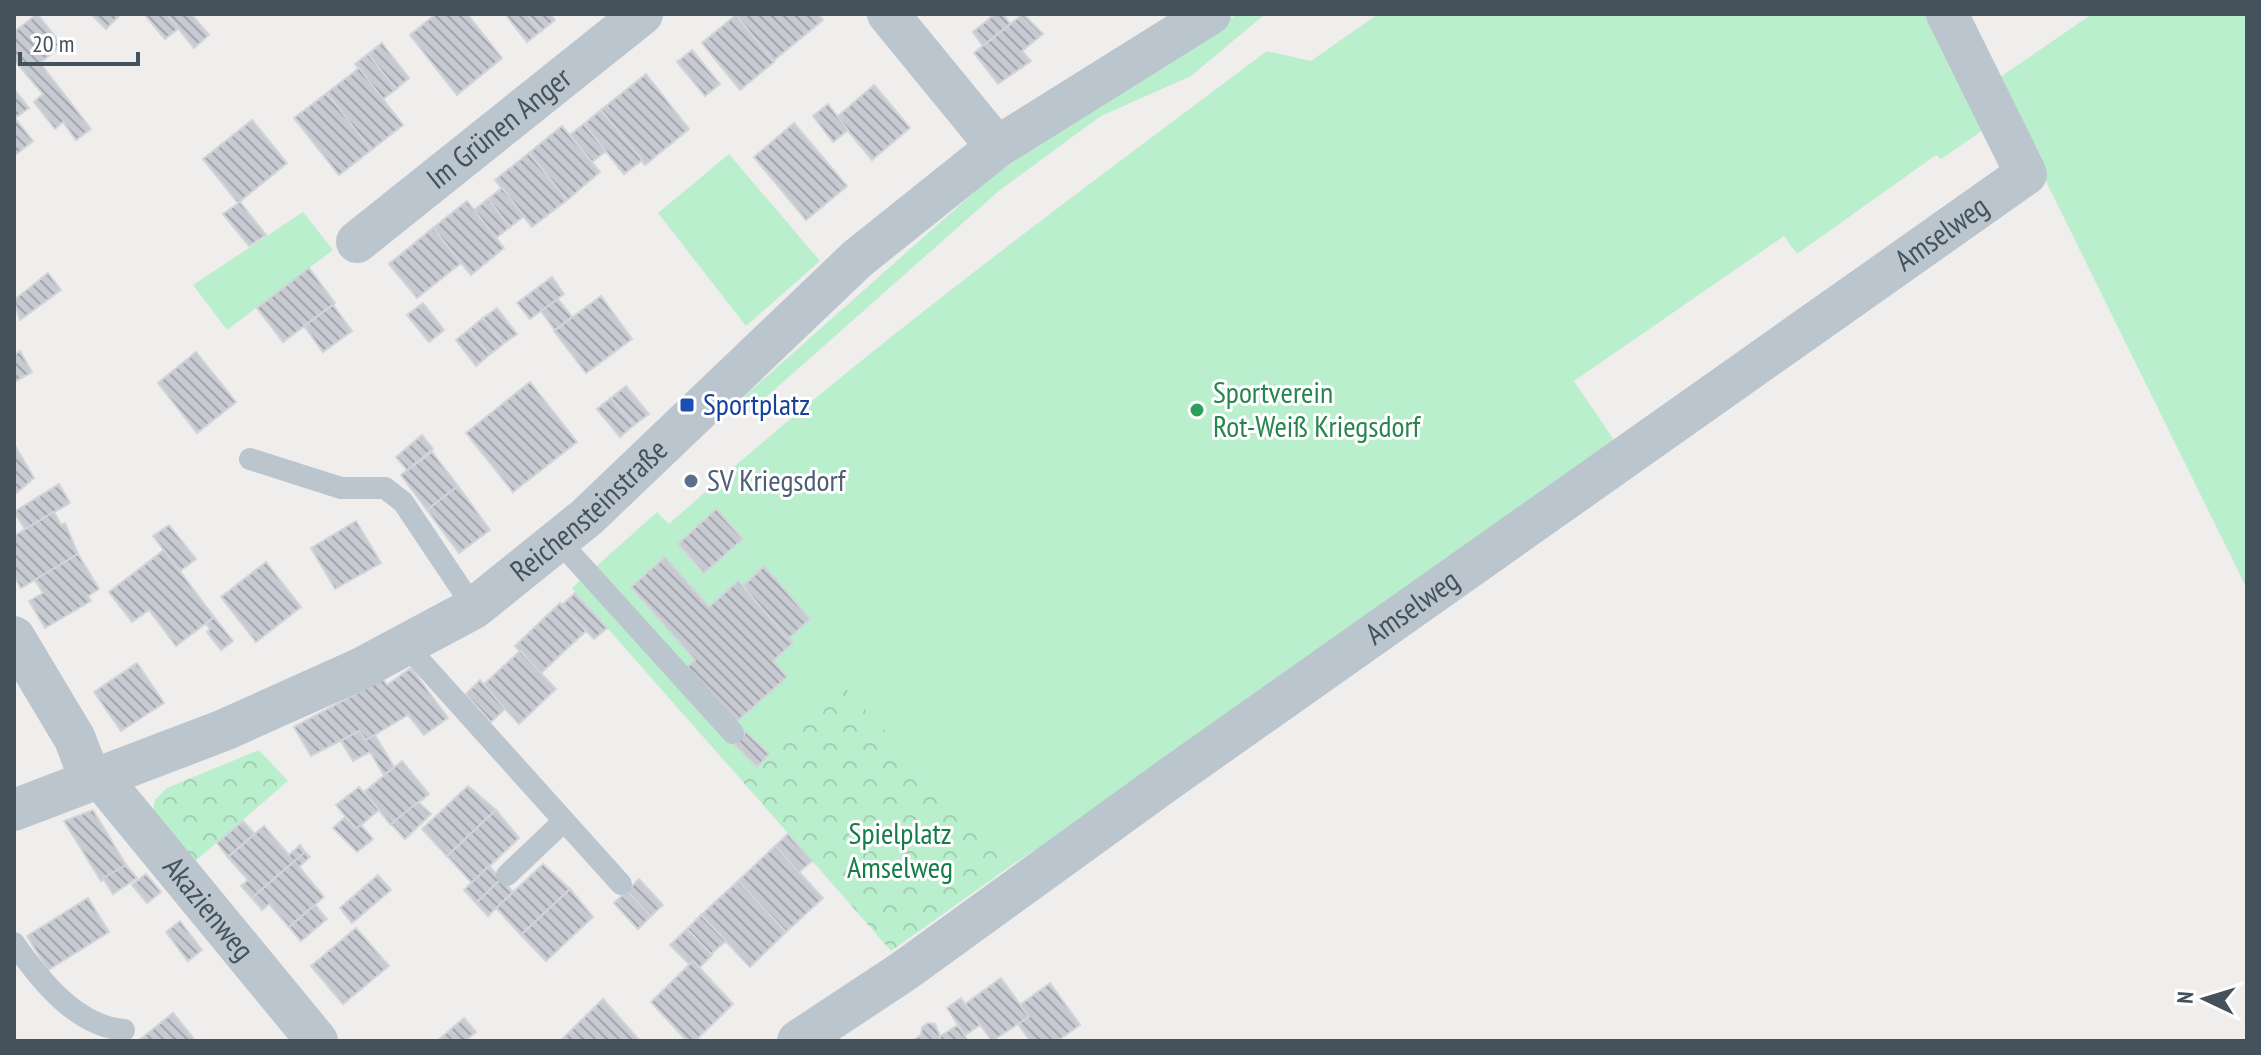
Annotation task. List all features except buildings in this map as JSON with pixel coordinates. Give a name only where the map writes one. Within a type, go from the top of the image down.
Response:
[{"type":"street","name":"Im Grünen Anger","points":[[357,242],[642,14]]},
{"type":"street","points":[[888,14],[997,147]]},
{"type":"street","name":"Reichensteinstraße","points":[[14,810],[224,730],[360,669],[474,608],[559,541],[857,259],[997,147],[1126,63],[1210,14]]},
{"type":"street","name":"Amselweg","points":[[798,1041],[904,971],[1169,779],[2026,174],[1947,14]]},
{"type":"street","name":"Akazienweg","points":[[14,637],[75,739],[94,778],[317,1041]]},
{"type":"lane","points":[[250,459],[341,488],[385,488],[403,502],[474,608]]},
{"type":"lane","points":[[559,541],[733,733]]},
{"type":"lane","points":[[405,644],[621,884]]},
{"type":"lane","points":[[507,875],[564,821]]},
{"type":"lane","points":[[14,943],[51,988],[88,1021],[124,1030]]},
{"type":"green space","points":[[1265,14],[1191,76],[1101,116],[1000,190],[746,415],[731,408],[989,179],[1122,85],[1236,15]]},
{"type":"green space","name":"Sportverein Rot-Weiß Kriegsdorf","points":[[1378,14],[1928,14],[1986,128],[1941,159],[1936,155],[1797,254],[1784,236],[1574,381],[1614,440],[1051,850],[1035,850],[1012,865],[843,687],[743,782],[572,588],[657,512],[669,524],[888,340],[1267,51],[1311,61]]},
{"type":"green space","points":[[2092,14],[2247,14],[2247,589],[1996,80]]},
{"type":"green space","points":[[729,154],[820,261],[746,326],[658,213]]},
{"type":"green space","points":[[303,212],[333,250],[227,330],[193,285]]},
{"type":"green space","name":"Spielplatz Amselweg","points":[[843,686],[1012,865],[891,951],[743,782]]},
{"type":"green space","points":[[259,750],[288,781],[193,863],[153,810],[155,800],[167,788]]},
{"type":"place","name":"Sportplatz","points":[[687,405]]},
{"type":"place","name":"Sportverein Rot-Weiß Kriegsdorf","points":[[1197,410]]},
{"type":"place","name":"SV Kriegsdorf","points":[[691,481]]}]
